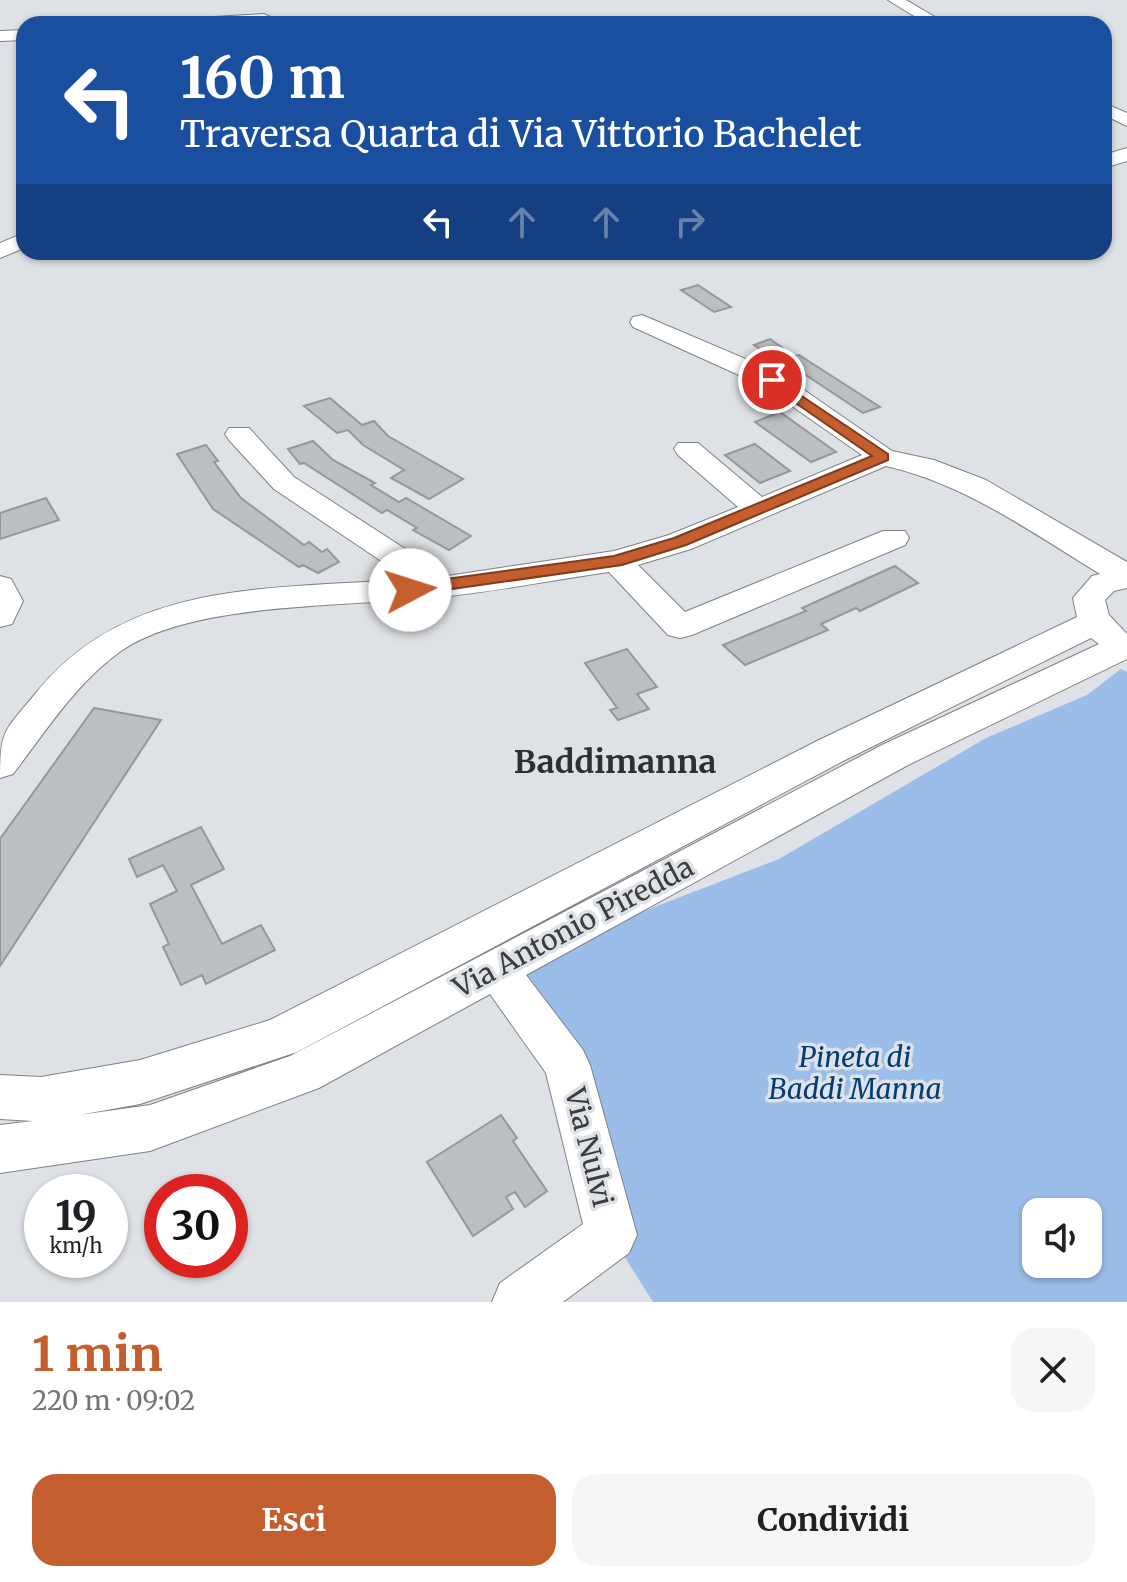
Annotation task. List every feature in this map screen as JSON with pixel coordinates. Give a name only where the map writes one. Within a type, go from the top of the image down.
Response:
[{"type":"street","points":[[895,0],[924,16]]},
{"type":"street","points":[[642,322],[772,380],[883,457],[924,466],[976,486],[1127,577]]},
{"type":"street","points":[[239,434],[284,483],[442,587]]},
{"type":"street","points":[[688,449],[758,509]]},
{"type":"street","points":[[0,764],[60,687],[109,643],[156,619],[221,605],[442,587],[616,561],[680,542],[883,457]]},
{"type":"street","points":[[1047,531],[1110,628]]},
{"type":"street","points":[[616,561],[680,627],[894,538]]},
{"type":"street","points":[[1110,628],[1103,583],[1127,577]]},
{"type":"street","points":[[0,586],[7,599],[7,608],[0,616]]},
{"type":"street","name":"Via Antonio Piredda","points":[[0,1149],[150,1128],[289,1078],[895,755],[1110,628]]},
{"type":"street","name":"Via Antonio Piredda","points":[[0,1097],[41,1099],[140,1082],[281,1037],[818,757],[1110,628]]},
{"type":"street","name":"Via Nulvi","points":[[496,968],[567,1065],[611,1235],[519,1302]]},
{"type":"green space","name":"Pineta di Baddi Manna","points":[[1121,669],[1127,672],[1127,1302],[653,1302],[611,1235],[582,1111],[496,968],[779,859],[986,738],[1087,695]]},
{"type":"building","points":[[698,285],[731,307],[714,312],[681,290]]},
{"type":"building","points":[[770,339],[880,407],[863,413],[783,360],[779,362],[754,345]]},
{"type":"building","points":[[330,398],[362,425],[374,421],[388,436],[463,479],[429,499],[391,478],[404,470],[363,445],[348,430],[337,433],[304,406]]},
{"type":"building","points":[[780,412],[836,452],[811,462],[755,422]]},
{"type":"building","points":[[313,441],[333,460],[375,483],[371,485],[399,502],[406,498],[471,536],[449,550],[413,530],[417,528],[387,510],[382,513],[304,463],[300,464],[288,449]]},
{"type":"building","points":[[755,444],[790,471],[760,483],[725,455]]},
{"type":"building","points":[[206,445],[218,461],[214,462],[241,498],[304,545],[309,542],[322,552],[327,549],[339,562],[318,573],[303,565],[299,567],[213,509],[177,454]]},
{"type":"building","points":[[46,498],[59,520],[0,539],[0,513]]},
{"type":"building","points":[[895,566],[918,583],[860,611],[856,608],[821,624],[828,630],[745,665],[723,645],[806,611],[802,608]]},
{"type":"building","points":[[627,649],[657,687],[637,694],[649,709],[618,720],[610,710],[617,708],[585,663]]},
{"type":"building","points":[[94,708],[161,720],[0,966],[0,839]]},
{"type":"building","points":[[201,827],[224,869],[191,885],[222,944],[261,925],[275,950],[206,984],[202,975],[181,985],[163,947],[169,944],[150,904],[177,891],[163,865],[137,877],[129,859]]},
{"type":"building","points":[[501,1115],[517,1138],[513,1141],[547,1191],[525,1207],[515,1192],[506,1197],[513,1209],[473,1236],[427,1162]]},
{"type":"district","name":"Baddimanna","points":[[615,762]]},
{"type":"route","points":[[410,590],[616,561],[680,542],[883,457],[772,380]]}]
